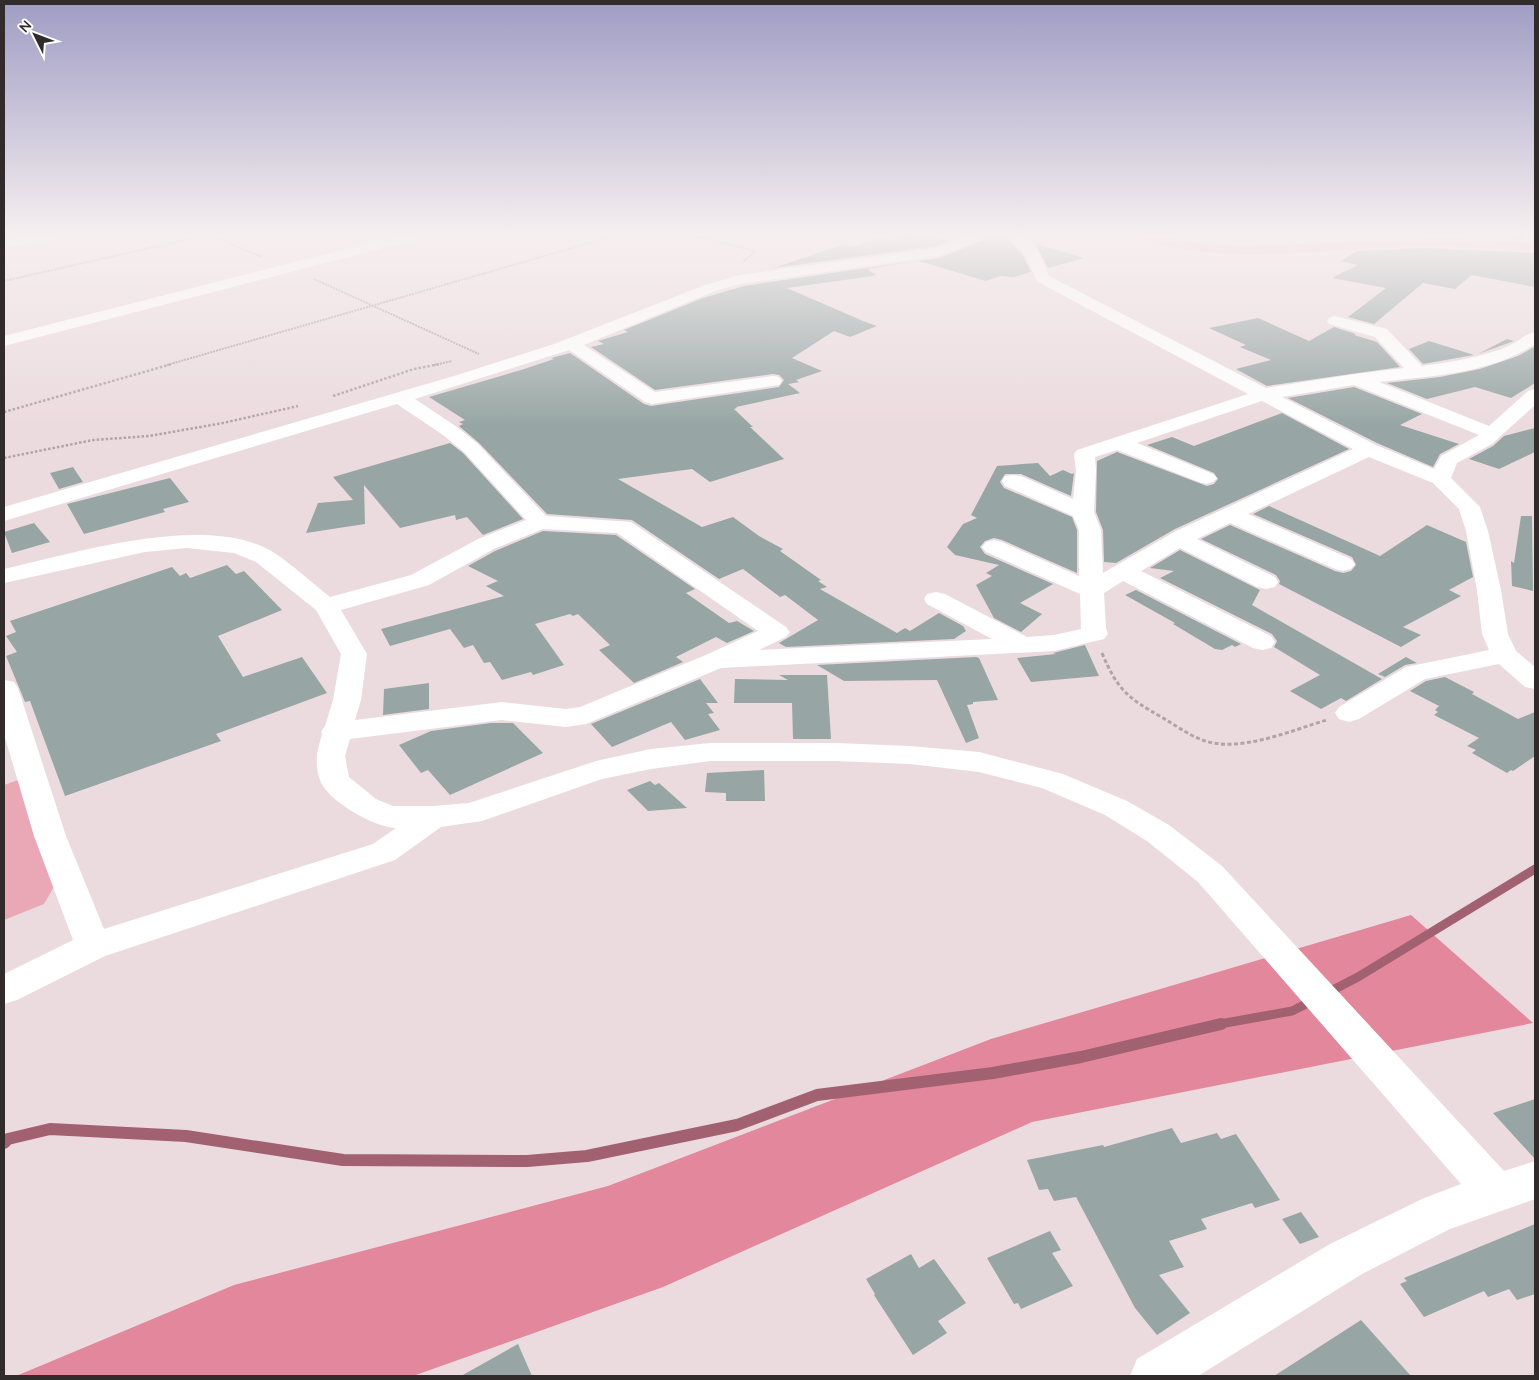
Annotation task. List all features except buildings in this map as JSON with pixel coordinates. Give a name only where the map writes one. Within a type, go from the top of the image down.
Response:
[{"type":"street","points":[[4,341],[175,297]]},
{"type":"street","points":[[4,514],[400,398],[571,344],[687,297]]},
{"type":"street","points":[[1078,297],[1369,448],[1440,479],[1469,507],[1480,541],[1495,634],[1504,655],[1535,681]]},
{"type":"street","points":[[1335,321],[1381,333],[1418,372]]},
{"type":"street","points":[[717,660],[1054,643],[1095,634],[1091,590],[1090,530],[1084,512],[1086,471],[1084,454],[1265,394],[1355,379],[1477,363],[1513,351],[1535,337]]},
{"type":"street","points":[[571,344],[652,398],[773,382]]},
{"type":"street","points":[[1355,379],[1493,434]]},
{"type":"street","points":[[1440,479],[1448,460],[1485,440],[1535,395]]},
{"type":"street","points":[[400,398],[450,430],[471,448],[540,522]]},
{"type":"street","points":[[1119,443],[1206,478]]},
{"type":"street","points":[[1091,590],[1179,539],[1369,448]]},
{"type":"street","points":[[1013,481],[1084,512]]},
{"type":"street","points":[[1228,514],[1343,564]]},
{"type":"street","points":[[326,606],[420,580],[486,544],[540,522],[623,527],[777,632],[717,660],[586,715],[566,718],[502,711],[336,732]]},
{"type":"street","points":[[1179,539],[1266,582]]},
{"type":"street","points":[[4,576],[145,545],[187,541],[239,546],[264,557],[326,606],[354,654],[347,700],[330,756],[335,781],[366,806],[389,817],[471,813],[596,771],[651,759],[727,752],[910,755],[979,762],[1052,780],[1116,808],[1158,833],[1210,874],[1224,887],[1376,1061],[1516,1187]]},
{"type":"street","points":[[994,547],[1091,590]]},
{"type":"street","points":[[1122,571],[1262,642]]},
{"type":"street","points":[[936,599],[1023,645]]},
{"type":"street","points":[[1349,713],[1416,673],[1504,655]]},
{"type":"street","points":[[4,688],[50,836],[93,946]]},
{"type":"street","points":[[4,990],[93,946],[384,852],[433,816]]},
{"type":"street","points":[[1154,1376],[1346,1259],[1439,1212],[1516,1187]]},
{"type":"path","points":[[353,297],[482,355],[472,357]]},
{"type":"path","points":[[4,412],[402,297]]},
{"type":"path","points":[[329,397],[414,369],[453,361]]},
{"type":"path","points":[[4,458],[93,440],[158,434],[300,406]]},
{"type":"path","points":[[1095,634],[1113,679],[1134,702],[1201,740],[1221,744],[1248,743],[1349,713]]},
{"type":"shaded area","points":[[21,779],[55,885],[44,904],[4,920],[4,785]]},
{"type":"shaded area","points":[[1411,915],[1533,1023],[1032,1122],[663,1287],[413,1376],[16,1376],[234,1285],[608,1186],[991,1039]]},
{"type":"waterway","points":[[1327,993],[1358,977],[1535,869]]},
{"type":"waterway","points":[[1214,1025],[1292,1011],[1312,1001]]},
{"type":"waterway","points":[[4,1143],[8,1139],[50,1129],[186,1136],[343,1160],[527,1161],[587,1156],[737,1125],[817,1095],[993,1073],[1081,1057],[1221,1024]]}]
